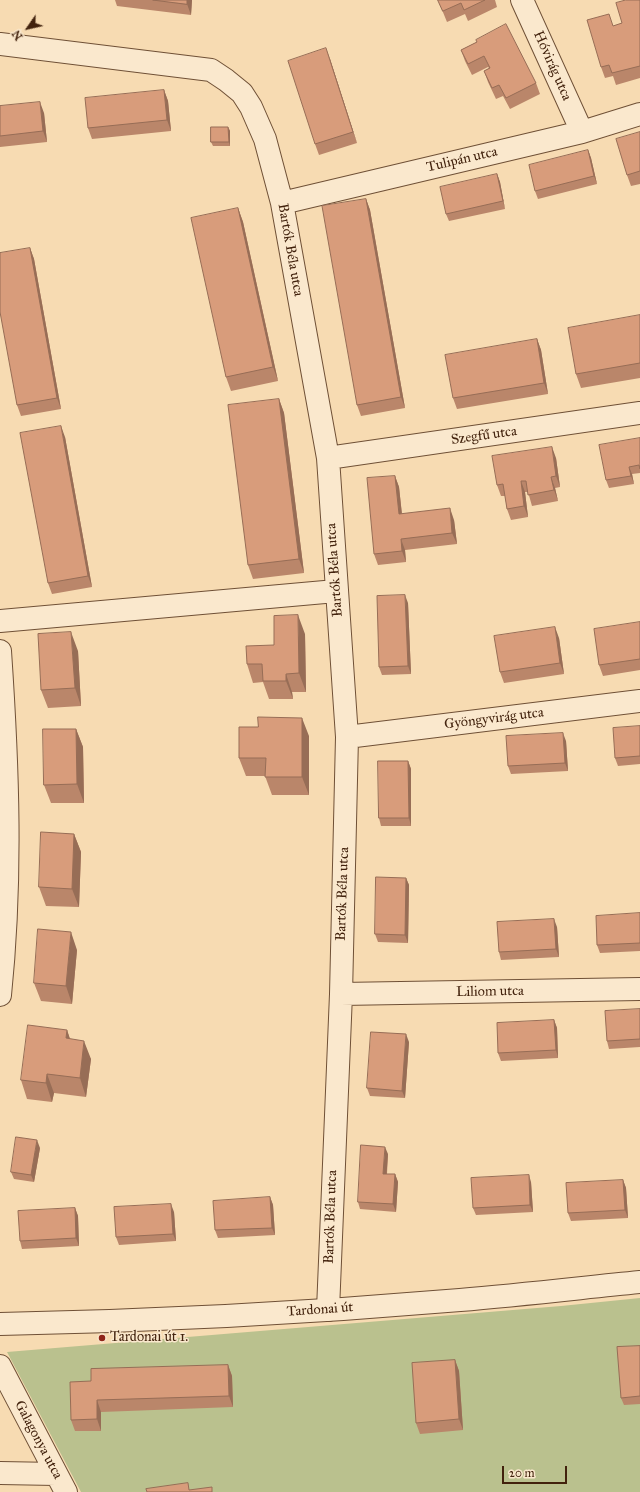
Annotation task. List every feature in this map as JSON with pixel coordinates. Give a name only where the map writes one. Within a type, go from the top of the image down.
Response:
[{"type":"street","name":"Hóvirág utca","points":[[522,0],[582,132]]},
{"type":"street","name":"Bartók Béla utca","points":[[0,44],[211,70],[242,93],[252,107],[265,139],[282,203],[328,458],[347,737],[341,994],[328,1310]]},
{"type":"street","name":"Tulipán utca","points":[[282,203],[582,132],[640,114]]},
{"type":"street","name":"Szegfű utca","points":[[328,458],[640,413]]},
{"type":"street","points":[[0,621],[336,591]]},
{"type":"street","points":[[0,652],[7,754],[8,885],[0,995]]},
{"type":"street","name":"Gyöngyvirág utca","points":[[347,737],[640,701]]},
{"type":"street","name":"Liliom utca","points":[[341,994],[640,989]]},
{"type":"street","name":"Tardonai út","points":[[0,1324],[170,1320],[328,1310],[461,1300],[640,1282]]},
{"type":"street","name":"Galagonya utca","points":[[0,1366],[61,1483]]},
{"type":"street","points":[[0,1473],[61,1483]]},
{"type":"green space","points":[[640,1298],[640,1492],[81,1492],[7,1352],[561,1306]]},
{"type":"building","points":[[153,0],[187,0],[187,4]]},
{"type":"building","points":[[438,0],[485,0],[464,10],[461,3],[443,11]]},
{"type":"building","points":[[626,0],[640,0],[640,66],[612,73],[609,65],[601,67],[587,20],[609,14],[613,26],[622,23],[616,3]]},
{"type":"building","points":[[506,24],[536,83],[506,98],[499,85],[492,88],[484,71],[490,68],[484,56],[468,64],[461,50]]},
{"type":"building","points":[[326,48],[353,132],[315,144],[288,61]]},
{"type":"building","points":[[164,90],[167,120],[88,128],[85,98]]},
{"type":"building","points":[[40,102],[43,131],[0,136],[0,106]]},
{"type":"building","points":[[211,127],[228,127],[229,142],[211,142]]},
{"type":"building","points":[[640,132],[640,171],[627,175],[616,139]]},
{"type":"building","points":[[588,150],[594,176],[535,191],[529,165]]},
{"type":"building","points":[[497,174],[503,201],[446,214],[440,187]]},
{"type":"building","points":[[366,199],[401,397],[357,405],[322,206]]},
{"type":"building","points":[[238,208],[273,367],[226,377],[191,218]]},
{"type":"building","points":[[30,248],[57,398],[17,405],[0,312],[0,253]]},
{"type":"building","points":[[640,315],[640,363],[576,374],[568,328]]},
{"type":"building","points":[[537,339],[544,383],[453,398],[445,355]]},
{"type":"building","points":[[279,399],[299,559],[248,565],[228,405]]},
{"type":"building","points":[[61,426],[88,576],[48,583],[20,433]]},
{"type":"building","points":[[640,438],[640,469],[639,465],[629,467],[631,476],[606,480],[599,445]]},
{"type":"building","points":[[552,447],[556,476],[551,477],[554,490],[528,495],[526,481],[521,481],[524,506],[507,509],[503,484],[497,485],[492,456]]},
{"type":"building","points":[[395,476],[399,514],[450,508],[452,533],[401,539],[402,551],[374,554],[367,478]]},
{"type":"building","points":[[405,595],[408,666],[379,667],[377,596]]},
{"type":"building","points":[[298,615],[299,673],[286,674],[286,681],[263,681],[262,664],[247,664],[246,646],[274,645],[274,616]]},
{"type":"building","points":[[640,622],[640,659],[599,665],[594,629]]},
{"type":"building","points":[[555,627],[560,663],[500,672],[494,636]]},
{"type":"building","points":[[71,632],[75,688],[41,690],[38,634]]},
{"type":"building","points":[[258,717],[302,718],[302,777],[265,777],[266,758],[239,758],[239,727],[258,727]]},
{"type":"building","points":[[640,726],[640,756],[615,758],[613,728]]},
{"type":"building","points":[[43,729],[76,729],[77,784],[44,785]]},
{"type":"building","points":[[563,733],[565,763],[508,766],[506,736]]},
{"type":"building","points":[[378,761],[408,761],[409,818],[379,818]]},
{"type":"building","points":[[41,832],[74,834],[72,889],[39,887]]},
{"type":"building","points":[[376,877],[406,878],[405,935],[375,934]]},
{"type":"building","points":[[640,913],[640,943],[597,945],[596,916]]},
{"type":"building","points":[[554,919],[556,949],[499,952],[497,922]]},
{"type":"building","points":[[38,929],[71,932],[66,986],[34,983]]},
{"type":"building","points":[[640,1009],[640,1039],[607,1041],[605,1011]]},
{"type":"building","points":[[554,1020],[556,1050],[498,1053],[497,1023]]},
{"type":"building","points":[[28,1025],[67,1030],[66,1038],[84,1041],[80,1078],[47,1074],[46,1083],[21,1080]]},
{"type":"building","points":[[371,1032],[406,1034],[402,1091],[367,1088]]},
{"type":"building","points":[[16,1137],[37,1140],[31,1175],[11,1172]]},
{"type":"building","points":[[361,1145],[385,1147],[383,1174],[395,1174],[393,1204],[358,1202]]},
{"type":"building","points":[[529,1175],[530,1205],[473,1208],[471,1178]]},
{"type":"building","points":[[623,1180],[625,1210],[568,1213],[566,1183]]},
{"type":"building","points":[[270,1197],[272,1228],[215,1230],[213,1201]]},
{"type":"building","points":[[171,1204],[173,1234],[116,1237],[114,1207]]},
{"type":"building","points":[[75,1208],[76,1238],[20,1241],[18,1211]]},
{"type":"building","points":[[640,1346],[640,1396],[621,1398],[617,1347]]},
{"type":"building","points":[[455,1360],[459,1419],[416,1423],[412,1363]]},
{"type":"building","points":[[228,1365],[229,1396],[97,1400],[97,1419],[71,1420],[70,1382],[91,1381],[91,1369]]},
{"type":"building","points":[[188,1483],[189,1490],[212,1487],[212,1492],[147,1492],[146,1489]]},
{"type":"place","name":"Tardonai út 1.","points":[[102,1338]]}]
